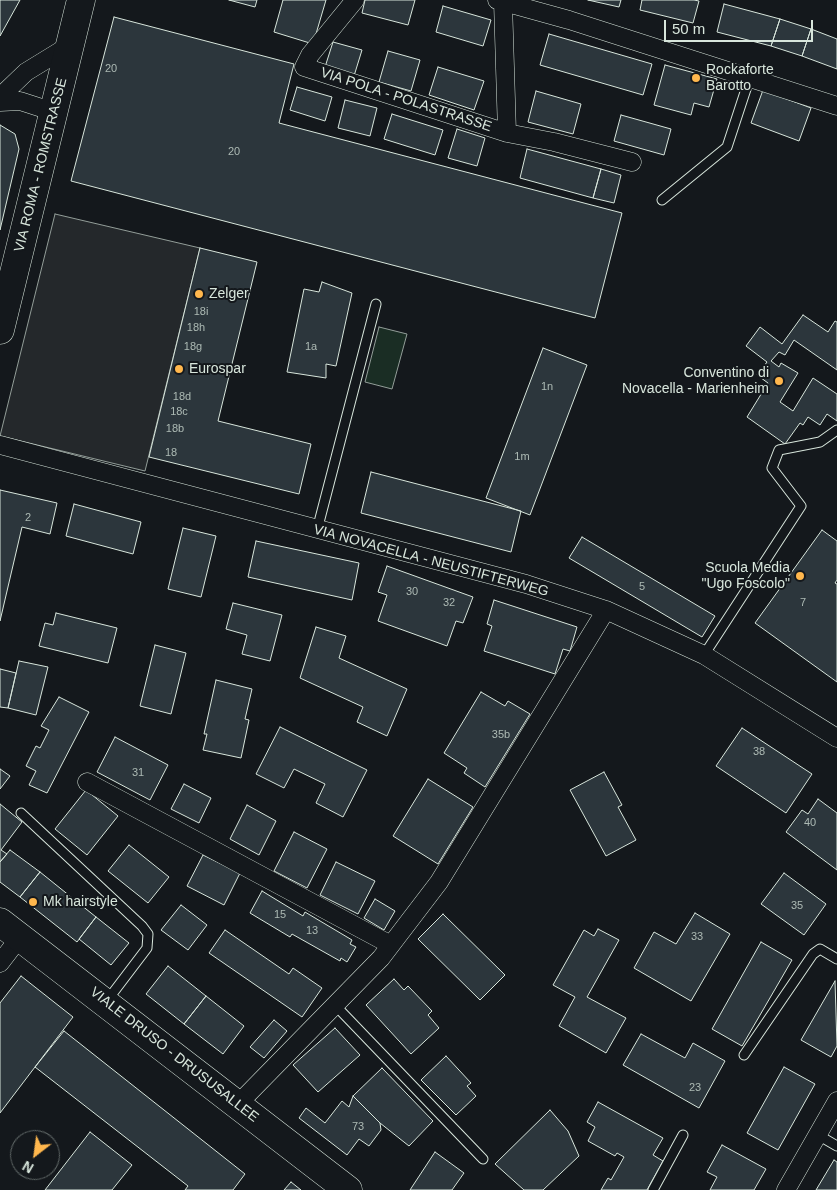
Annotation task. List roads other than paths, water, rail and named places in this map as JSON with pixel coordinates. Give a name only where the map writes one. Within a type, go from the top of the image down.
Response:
[{"type":"main road","name":"VIA ROMA - ROMSTRASSE","points":[[0,330],[80,0]]},
{"type":"main road","name":"VIALE DRUSO - DRUSUSALLEE","points":[[10,929],[348,1190]]},
{"type":"street","name":"VIA POLA - POLASTRASSE","points":[[356,0],[310,55],[304,67],[507,133],[554,142],[632,162]]},
{"type":"street","points":[[500,1],[750,77],[837,106]]},
{"type":"street","name":"VIA POLA - POLASTRASSE","points":[[500,1],[507,133]]},
{"type":"street","points":[[0,97],[26,72],[70,45]]},
{"type":"street","points":[[0,102],[20,101],[54,112]]},
{"type":"street","name":"VIA NOVACELLA - NEUSTIFTERWEG","points":[[0,445],[526,584],[606,610],[704,655],[837,738]]},
{"type":"street","points":[[238,1104],[391,945],[439,882],[606,610]]},
{"type":"street","points":[[87,782],[391,945]]},
{"type":"street","points":[[0,963],[10,929]]},
{"type":"street","points":[[786,1190],[837,1102]]},
{"type":"lane","points":[[662,200],[728,147],[750,77]]},
{"type":"lane","points":[[317,530],[376,304]]},
{"type":"lane","points":[[704,655],[801,506],[772,468],[779,450],[820,442],[837,430]]},
{"type":"lane","points":[[21,813],[142,926],[148,934],[147,948],[106,1002]]},
{"type":"lane","points":[[744,1055],[812,954],[820,949],[837,959]]},
{"type":"lane","points":[[335,1005],[483,1159]]},
{"type":"lane","points":[[654,1190],[683,1135]]},
{"type":"lane","points":[[818,1135],[837,1146]]},
{"type":"place","name":"Rockaforte Barotto","points":[[696,78]]},
{"type":"place","name":"Zelger","points":[[199,294]]},
{"type":"place","name":"Eurospar","points":[[179,369]]},
{"type":"place","name":"Conventino di Novacella - Marienheim","points":[[779,381]]},
{"type":"place","name":"Scuola Media \"Ugo Foscolo\"","points":[[800,576]]},
{"type":"place","name":"Mk hairstyle","points":[[33,902]]}]
